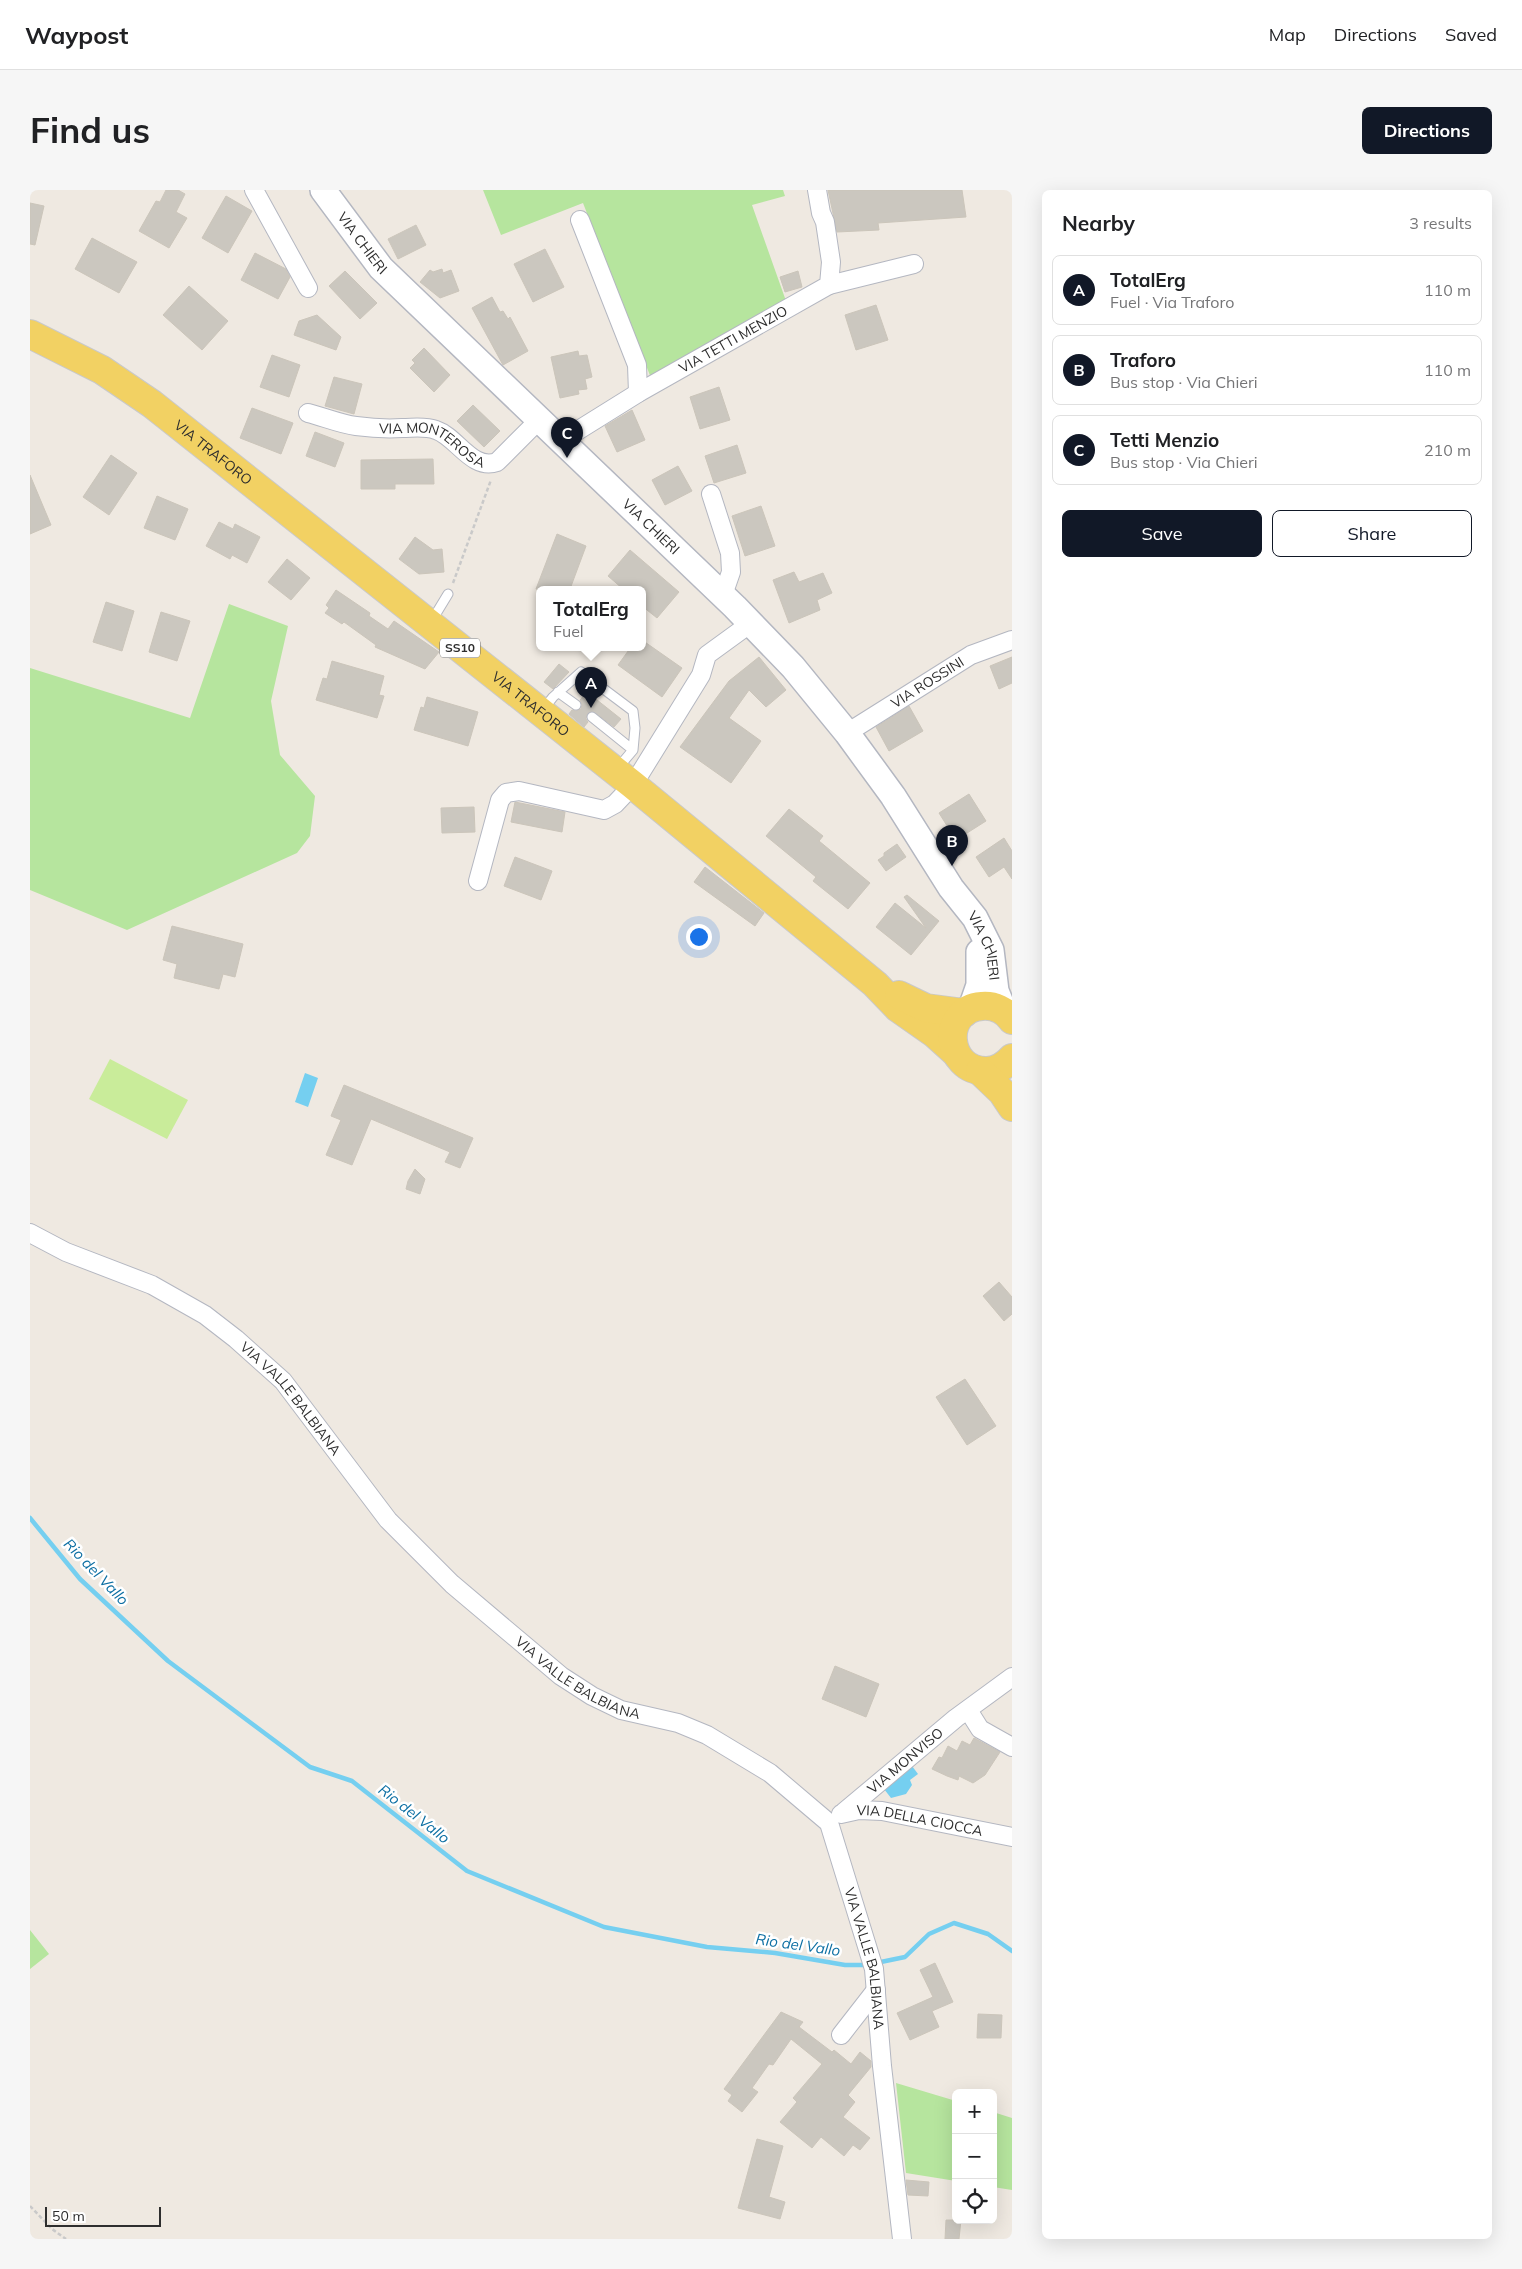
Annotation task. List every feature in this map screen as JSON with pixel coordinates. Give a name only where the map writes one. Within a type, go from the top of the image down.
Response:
[{"type":"main road","name":"VIA CHIERI","points":[[323,190],[381,268],[752,623],[793,667],[847,733],[893,796],[951,888],[974,918],[988,941],[993,960],[996,991],[1009,1009]]},
{"type":"main road","name":"VIA TRAFORO","points":[[30,334],[102,370],[152,404],[624,778],[875,984],[898,1008],[935,1034],[955,1052],[964,1065],[980,1071]]},
{"type":"main road","name":"VIA CHIERI","points":[[951,888],[978,950],[978,985],[968,1011]]},
{"type":"main road","name":"VIA TRAFORO","points":[[875,984],[926,1008],[968,1011],[984,1006],[1009,1009]]},
{"type":"main road","points":[[955,1052],[952,1044],[953,1028],[968,1011]]},
{"type":"main road","points":[[980,1071],[997,1070],[1012,1058]]},
{"type":"main road","points":[[980,1071],[1002,1092],[1012,1107]]},
{"type":"street","points":[[254,190],[308,288]]},
{"type":"street","points":[[817,190],[820,213],[826,222],[831,262],[829,285]]},
{"type":"street","points":[[580,220],[637,365],[638,393]]},
{"type":"street","name":"VIA TETTI MENZIO","points":[[561,441],[638,393],[829,285],[914,264]]},
{"type":"street","name":"VIA MONTEROSA","points":[[308,413],[355,426],[428,427],[439,430],[484,464],[490,465],[497,462],[539,420]]},
{"type":"street","points":[[711,494],[730,553],[731,572],[723,595]]},
{"type":"street","points":[[478,881],[500,800],[506,793],[519,791],[604,810],[615,804],[624,778],[701,675],[707,654],[752,623]]},
{"type":"street","name":"VIA ROSSINI","points":[[847,733],[970,654],[1012,640]]},
{"type":"street","name":"VIA VALLE BALBIANA","points":[[30,1233],[66,1252],[152,1285],[205,1315],[236,1339],[283,1381],[388,1520],[452,1584],[561,1676],[592,1696],[621,1710],[678,1723],[707,1735],[770,1773],[829,1823],[874,1969],[882,2066],[902,2239]]},
{"type":"street","name":"VIA MONVISO","points":[[844,1812],[956,1718],[1012,1677]]},
{"type":"street","points":[[968,1710],[980,1729],[1012,1747]]},
{"type":"street","name":"VIA DELLA CIOCCA","points":[[829,1823],[844,1812],[858,1810],[882,1812],[1012,1837]]},
{"type":"street","points":[[841,2035],[876,1990]]},
{"type":"lane","points":[[430,625],[448,594]]},
{"type":"lane","points":[[540,712],[558,692],[581,672],[633,712],[635,728],[633,750],[624,778]]},
{"type":"lane","points":[[558,692],[576,705]]},
{"type":"lane","points":[[592,717],[633,750]]},
{"type":"path","points":[[448,594],[497,462]]},
{"type":"path","points":[[30,2206],[52,2229],[66,2239]]},
{"type":"green space","points":[[483,190],[783,190],[785,196],[752,205],[786,301],[651,378],[583,203],[501,235]]},
{"type":"green space","points":[[229,604],[288,626],[271,701],[280,755],[315,796],[310,836],[297,853],[127,930],[30,890],[30,668],[190,718]]},
{"type":"green space","points":[[110,1059],[188,1100],[167,1139],[89,1099]]},
{"type":"green space","points":[[30,1930],[49,1954],[30,1969]]},
{"type":"green space","points":[[896,2083],[952,2100],[952,2180],[906,2173]]},
{"type":"green space","points":[[997,2113],[1012,2118],[1012,2190],[997,2188]]},
{"type":"water","points":[[305,1073],[318,1078],[308,1107],[295,1102]]},
{"type":"water","points":[[912,1766],[918,1774],[910,1780],[912,1785],[906,1794],[891,1798],[884,1789]]},
{"type":"building","points":[[166,190],[178,190],[185,194],[176,212],[187,218],[169,248],[139,231],[156,201],[160,202]]},
{"type":"building","points":[[828,190],[962,190],[966,217],[878,223],[879,230],[837,232]]},
{"type":"building","points":[[226,196],[252,211],[228,253],[202,238]]},
{"type":"building","points":[[30,203],[44,206],[35,245],[30,244]]},
{"type":"building","points":[[416,225],[426,245],[398,259],[388,239]]},
{"type":"building","points":[[92,238],[137,262],[119,293],[75,269]]},
{"type":"building","points":[[545,249],[564,287],[533,302],[514,264]]},
{"type":"building","points":[[255,253],[286,269],[290,277],[278,299],[241,280]]},
{"type":"building","points":[[442,269],[443,273],[451,270],[459,291],[440,298],[420,282],[430,270],[433,272]]},
{"type":"building","points":[[345,271],[377,303],[360,319],[329,286]]},
{"type":"building","points":[[798,271],[802,287],[785,292],[780,277]]},
{"type":"building","points":[[189,286],[228,321],[202,350],[163,315]]},
{"type":"building","points":[[492,297],[500,312],[503,311],[508,319],[510,317],[528,351],[503,365],[472,308]]},
{"type":"building","points":[[876,305],[888,340],[856,350],[845,315]]},
{"type":"building","points":[[317,315],[341,337],[336,350],[294,335],[299,321]]},
{"type":"building","points":[[424,348],[450,375],[434,392],[410,368],[415,363],[412,360]]},
{"type":"building","points":[[578,351],[579,356],[587,355],[592,377],[585,379],[587,389],[578,390],[579,394],[560,398],[551,357]]},
{"type":"building","points":[[272,355],[300,365],[289,397],[260,387]]},
{"type":"building","points":[[334,377],[362,384],[354,414],[325,406]]},
{"type":"building","points":[[719,387],[730,420],[700,429],[690,397]]},
{"type":"building","points":[[473,405],[500,431],[484,447],[457,421]]},
{"type":"building","points":[[252,408],[293,423],[281,454],[240,438]]},
{"type":"building","points":[[632,410],[645,440],[617,452],[605,426]]},
{"type":"building","points":[[315,432],[344,443],[335,467],[306,456]]},
{"type":"building","points":[[737,445],[746,473],[714,483],[705,456]]},
{"type":"building","points":[[111,455],[137,473],[109,515],[83,497]]},
{"type":"building","points":[[433,459],[434,484],[395,484],[395,489],[361,489],[361,460]]},
{"type":"building","points":[[678,466],[692,491],[665,505],[652,480]]},
{"type":"building","points":[[30,475],[51,525],[30,534]]},
{"type":"building","points":[[157,496],[188,509],[175,540],[144,528]]},
{"type":"building","points":[[761,506],[775,546],[745,556],[732,516]]},
{"type":"building","points":[[219,522],[233,529],[235,524],[260,537],[247,563],[232,555],[230,559],[206,546]]},
{"type":"building","points":[[557,534],[586,546],[571,586],[537,586]]},
{"type":"building","points":[[415,537],[433,550],[442,549],[444,572],[419,574],[399,559]]},
{"type":"building","points":[[630,550],[679,592],[657,618],[646,609],[646,586],[620,586],[608,576]]},
{"type":"building","points":[[287,559],[310,578],[291,600],[268,582]]},
{"type":"building","points":[[794,572],[799,582],[823,573],[832,593],[817,600],[820,610],[789,623],[773,580]]},
{"type":"building","points":[[336,590],[370,613],[369,616],[388,629],[394,621],[439,652],[425,669],[375,647],[376,645],[344,622],[342,624],[325,613],[329,608],[326,605]]},
{"type":"building","points":[[106,602],[134,611],[122,651],[93,642]]},
{"type":"building","points":[[161,612],[190,621],[177,661],[149,652]]},
{"type":"building","points":[[646,643],[682,668],[662,697],[618,665],[628,651],[646,651]]},
{"type":"building","points":[[759,657],[786,690],[766,707],[749,690],[729,718],[761,741],[731,783],[680,747],[729,681]]},
{"type":"building","points":[[1012,657],[1012,683],[999,689],[990,666]]},
{"type":"building","points":[[332,661],[384,676],[379,695],[384,696],[377,718],[316,700],[323,678],[327,679]]},
{"type":"building","points":[[559,664],[569,672],[553,689],[544,682]]},
{"type":"building","points":[[587,692],[621,719],[614,727],[593,711],[587,714],[586,719],[588,722],[584,727],[569,714],[572,710],[581,709],[580,700]]},
{"type":"building","points":[[427,697],[478,712],[468,746],[414,730],[421,707],[424,708]]},
{"type":"building","points":[[909,706],[923,731],[889,751],[876,727]]},
{"type":"building","points":[[969,794],[986,821],[956,840],[939,813]]},
{"type":"building","points":[[515,802],[565,812],[562,832],[511,822]]},
{"type":"building","points":[[474,807],[475,832],[442,833],[441,808]]},
{"type":"building","points":[[789,809],[823,836],[819,841],[870,883],[848,909],[813,881],[816,877],[766,836]]},
{"type":"building","points":[[1004,838],[1012,851],[1012,879],[1004,867],[989,877],[976,857]]},
{"type":"building","points":[[897,844],[906,857],[886,871],[878,860]]},
{"type":"building","points":[[515,857],[552,871],[541,900],[504,886]]},
{"type":"building","points":[[705,867],[764,913],[755,926],[694,882]]},
{"type":"building","points":[[907,895],[939,921],[911,955],[876,927],[895,903],[926,928],[904,897]]},
{"type":"building","points":[[172,926],[243,944],[235,977],[223,974],[219,989],[174,978],[177,964],[163,960]]},
{"type":"building","points":[[344,1085],[473,1138],[460,1168],[445,1162],[450,1152],[371,1119],[352,1165],[326,1155],[341,1120],[331,1116]]},
{"type":"building","points":[[415,1169],[425,1179],[420,1194],[406,1189]]},
{"type":"building","points":[[999,1282],[1012,1297],[1012,1314],[1004,1321],[983,1296]]},
{"type":"building","points":[[965,1379],[996,1426],[967,1445],[936,1397]]},
{"type":"building","points":[[835,1666],[879,1684],[866,1717],[822,1699]]},
{"type":"building","points":[[974,1738],[1000,1752],[985,1775],[973,1783],[959,1776],[958,1780],[932,1769],[939,1757],[942,1758],[948,1746],[957,1751],[962,1741],[970,1745]]},
{"type":"building","points":[[935,1963],[953,2002],[932,2011],[939,2027],[910,2040],[897,2013],[933,1997],[920,1970]]},
{"type":"building","points":[[781,2012],[803,2022],[799,2027],[832,2052],[834,2050],[851,2064],[860,2052],[871,2061],[871,2067],[848,2095],[855,2102],[843,2117],[870,2138],[860,2150],[853,2145],[844,2156],[821,2137],[812,2148],[780,2122],[797,2102],[793,2098],[822,2064],[791,2039],[773,2065],[769,2064],[752,2088],[758,2092],[742,2112],[728,2101],[732,2095],[724,2089]]},
{"type":"building","points":[[978,2014],[1002,2015],[1001,2038],[977,2038]]},
{"type":"building","points":[[757,2139],[783,2146],[769,2197],[785,2202],[780,2219],[738,2208]]},
{"type":"building","points":[[906,2180],[929,2182],[928,2196],[908,2195]]},
{"type":"building","points":[[946,2220],[952,2220],[952,2224],[961,2224],[959,2239],[945,2239]]},
{"type":"waterway","name":"Rio del Vallo","points":[[30,1518],[80,1579],[168,1661],[310,1767],[352,1781],[467,1871],[604,1927],[707,1947],[775,1953],[845,1965],[865,1965]]},
{"type":"waterway","name":"Rio del Vallo","points":[[876,1963],[905,1957],[929,1934],[954,1923],[988,1934],[1012,1951]]},
{"type":"place","name":"Tetti Menzio","points":[[567,458]]},
{"type":"place","name":"TotalErg","points":[[591,708]]},
{"type":"place","name":"Traforo","points":[[952,866]]}]
